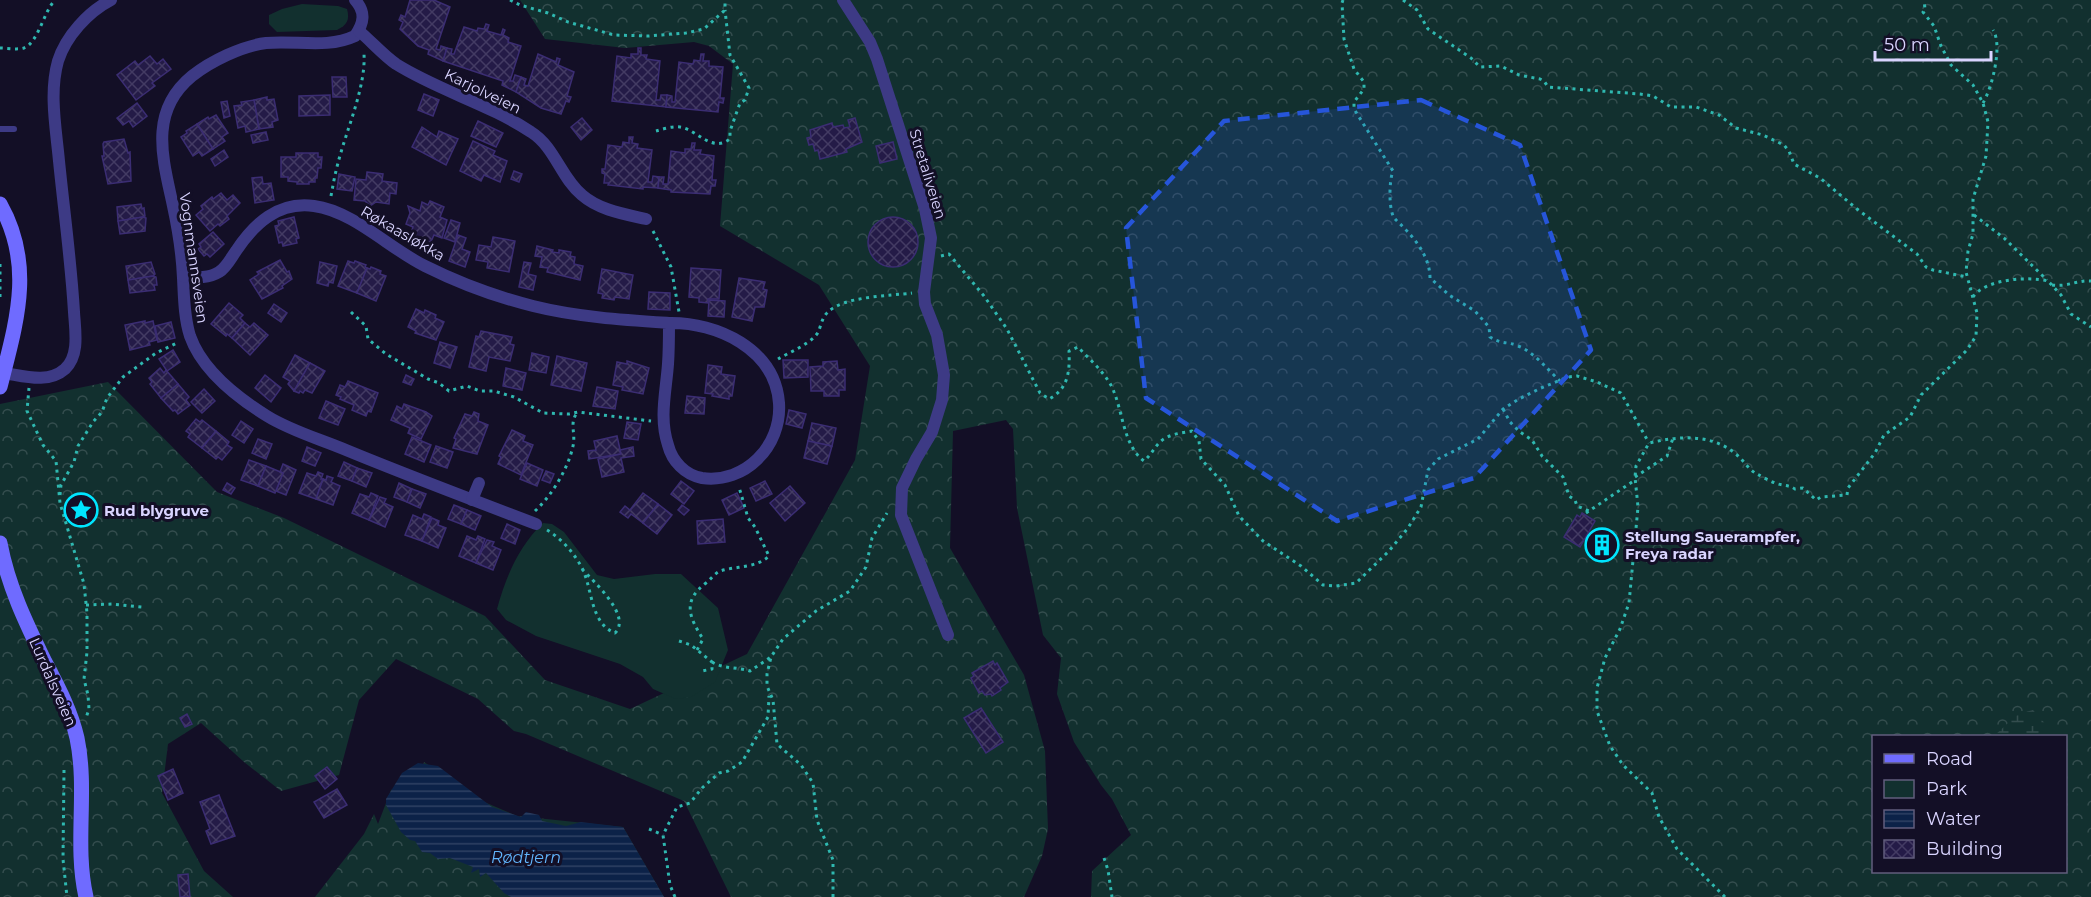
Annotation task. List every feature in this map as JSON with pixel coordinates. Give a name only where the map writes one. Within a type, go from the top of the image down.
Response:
[{"type":"main road","points":[[0,204],[15,238],[21,281],[17,316],[2,375]]},
{"type":"main road","name":"Lurdalsveien","points":[[0,543],[6,574],[16,601],[67,706],[73,724],[82,781],[81,862],[86,897]]},
{"type":"street","points":[[354,0],[363,12],[363,22],[357,34]]},
{"type":"street","name":"Stretaliveien","points":[[843,0],[870,42],[877,59],[925,209],[931,238],[924,292],[925,304],[937,335],[944,375],[942,400],[933,432],[902,488],[901,515],[948,636]]},
{"type":"street","points":[[2,375],[50,377],[64,370],[70,363],[75,343],[73,299],[54,104],[56,73],[63,49],[76,30],[92,13],[108,1]]},
{"type":"street","name":"Karjolveien","points":[[357,34],[395,63],[453,93],[505,116],[534,134],[551,151],[581,195],[594,204],[646,219]]},
{"type":"street","name":"Vognmannsveien","points":[[357,34],[334,43],[265,43],[241,50],[192,76],[177,93],[164,115],[161,141],[183,276],[190,336],[202,360],[218,377],[268,416],[531,522]]},
{"type":"street","name":"Røkaasløkka","points":[[183,276],[205,277],[221,272],[254,228],[271,214],[288,207],[315,206],[340,214],[424,266],[532,306],[566,313],[674,323],[704,326],[726,334],[749,348],[766,366],[776,387],[779,403],[775,432],[763,454],[752,466],[736,474],[719,478],[695,477],[675,461],[668,447],[663,423],[674,323]]},
{"type":"street","points":[[472,500],[479,483]]},
{"type":"lane","points":[[0,129],[14,129]]},
{"type":"path","points":[[0,48],[24,48],[32,42],[45,15],[56,0]]},
{"type":"path","points":[[510,0],[568,22],[614,35],[648,36],[704,29],[725,10]]},
{"type":"path","points":[[656,131],[681,127],[702,140],[714,143],[725,143],[730,139],[730,131],[740,103],[745,100],[749,88],[730,56],[725,0]]},
{"type":"path","points":[[1343,0],[1344,39],[1354,69],[1364,82],[1364,89],[1354,102],[1354,109],[1375,144],[1389,161],[1393,171],[1390,178],[1389,197],[1393,216],[1422,250],[1430,267],[1430,278],[1449,295],[1475,311],[1490,327],[1491,337],[1501,344],[1516,345],[1528,351],[1560,381]]},
{"type":"path","points":[[1403,0],[1417,10],[1428,29],[1462,51],[1480,67],[1501,66],[1519,75],[1540,79],[1548,87],[1653,96],[1671,107],[1695,107],[1719,116],[1736,128],[1763,135],[1784,145],[1794,164],[1820,178],[1917,254],[1926,267],[1967,277]]},
{"type":"path","points":[[1725,897],[1677,849],[1659,817],[1652,794],[1623,765],[1610,746],[1597,711],[1597,688],[1605,658],[1620,629],[1629,603],[1638,507],[1636,466],[1649,443],[1673,438],[1707,439],[1721,444],[1736,454],[1754,473],[1778,484],[1788,485],[1795,489],[1803,488],[1816,500],[1821,497],[1847,495],[1848,488],[1875,453],[1884,435],[1910,417],[1921,395],[1967,350],[1976,336],[1977,313],[1966,272],[1968,251],[1973,234],[1973,199],[1986,156],[1988,122],[1983,103],[1973,86],[1951,65],[1934,26],[1923,12],[1924,0]]},
{"type":"path","points":[[1983,103],[1989,93],[1995,67],[1997,36],[1993,30]]},
{"type":"path","points":[[327,209],[337,165],[356,106],[364,61],[363,49],[357,34]]},
{"type":"path","points":[[1974,215],[2004,238],[2052,285],[2061,295],[2071,314],[2091,327]]},
{"type":"path","points":[[646,219],[671,267],[674,323]]},
{"type":"path","points":[[928,259],[949,254],[984,296],[1007,329],[1040,393],[1049,399],[1064,387],[1070,369],[1069,351],[1078,347],[1114,390],[1119,413],[1136,455],[1144,460],[1151,455],[1161,441],[1192,431],[1198,441],[1201,459],[1225,485],[1239,516],[1263,541],[1301,566],[1323,585],[1356,583],[1389,551],[1408,528],[1421,507],[1428,470],[1438,459],[1478,439],[1503,410],[1519,399],[1568,376],[1577,376],[1597,382],[1621,393],[1649,443]]},
{"type":"path","points":[[0,264],[0,297]]},
{"type":"path","points":[[1973,297],[1984,286],[1996,283],[2021,278],[2048,281]]},
{"type":"path","points":[[2052,285],[2066,286],[2082,280],[2091,280]]},
{"type":"path","points":[[766,366],[800,347],[817,334],[827,312],[837,306],[859,300],[924,292]]},
{"type":"path","points":[[351,312],[366,326],[368,339],[374,344],[449,391],[467,386],[480,391],[494,392],[514,397],[543,413],[578,412],[663,423]]},
{"type":"path","points":[[59,500],[61,485],[74,462],[78,446],[102,412],[107,398],[123,377],[156,353],[190,336]]},
{"type":"path","points":[[32,378],[27,411],[43,445],[56,461],[59,500],[84,584],[87,652],[84,679],[89,714],[88,717],[73,724]]},
{"type":"path","points":[[1503,410],[1510,422],[1532,440],[1542,456],[1563,477],[1569,496],[1575,500],[1577,506],[1588,512],[1667,456],[1673,438]]},
{"type":"path","points":[[578,412],[574,417],[572,429],[574,444],[564,469],[531,522],[551,533],[567,546],[582,569],[602,591],[618,615],[620,623],[615,633],[601,625],[597,618],[582,569]]},
{"type":"path","points":[[697,650],[703,639],[690,610],[693,594],[720,571],[762,561],[769,556],[748,518],[736,474]]},
{"type":"path","points":[[675,897],[670,885],[663,835],[677,807],[690,802],[719,773],[728,771],[742,762],[768,717],[770,694],[767,674],[771,657],[783,639],[816,611],[850,591],[866,567],[872,538],[902,488]]},
{"type":"path","points":[[86,605],[112,604],[142,607]]},
{"type":"path","points":[[679,641],[691,645],[718,666],[750,671],[771,657]]},
{"type":"path","points":[[702,670],[712,669],[712,662]]},
{"type":"path","points":[[770,694],[773,699],[777,744],[801,765],[813,783],[817,820],[833,860],[833,897]]},
{"type":"path","points":[[64,768],[63,859],[67,897]]},
{"type":"path","points":[[650,829],[663,835]]},
{"type":"path","points":[[1104,858],[1112,897]]},
{"type":"highlighted area","points":[[1421,100],[1520,145],[1591,350],[1474,478],[1337,521],[1146,398],[1126,228],[1224,121]]},
{"type":"green space","points":[[520,0],[2091,0],[2091,897],[1091,897],[1092,871],[1131,835],[1112,799],[1074,742],[1057,694],[1061,658],[1043,635],[1017,508],[1013,429],[1006,420],[953,431],[950,548],[1024,675],[1045,751],[1048,829],[1042,856],[1024,897],[731,897],[684,801],[514,731],[478,699],[396,659],[359,700],[339,775],[281,791],[244,762],[201,723],[168,744],[162,793],[204,871],[233,897],[0,897],[0,404],[108,382],[217,492],[284,518],[485,616],[545,680],[630,709],[747,654],[855,460],[870,366],[819,285],[720,226],[733,64],[709,46],[694,42],[625,48],[545,39]]},
{"type":"green space","points":[[302,4],[338,6],[347,9],[347,22],[337,30],[277,32],[269,24],[269,15]]},
{"type":"green space","points":[[543,523],[552,524],[564,532],[597,575],[614,579],[655,574],[681,574],[718,608],[728,650],[715,682],[691,697],[676,699],[653,689],[643,677],[620,664],[536,636],[506,620],[497,609],[505,585],[520,552]]},
{"type":"green space","points":[[2033,710],[2055,735],[1995,735],[2018,714]]},
{"type":"green space","name":"Rødtjern","points":[[424,762],[482,801],[517,816],[623,827],[664,897],[315,897],[364,834],[374,814],[378,824],[391,790],[422,773]]},
{"type":"water","name":"Rødtjern","points":[[418,763],[438,766],[492,807],[521,817],[526,812],[539,815],[542,821],[566,826],[581,822],[623,827],[664,897],[511,897],[504,893],[486,873],[480,877],[479,869],[471,873],[473,867],[450,858],[438,859],[430,853],[422,852],[415,841],[410,840],[401,832],[386,805],[386,799],[402,773]]},
{"type":"building","points":[[410,0],[434,0],[450,7],[436,49],[440,50],[441,46],[447,48],[443,61],[428,54],[429,50],[418,46],[400,29],[403,22],[399,20],[401,15],[405,17]]},
{"type":"building","points":[[486,24],[489,25],[487,31],[501,35],[503,29],[505,30],[503,35],[509,38],[508,42],[521,46],[510,81],[513,81],[515,75],[521,77],[516,92],[502,85],[503,81],[443,61],[447,48],[452,49],[451,54],[454,54],[464,27],[477,31],[478,28],[484,29]]},
{"type":"building","points":[[638,48],[641,48],[641,55],[647,55],[646,59],[660,61],[656,100],[660,100],[661,95],[667,95],[666,107],[612,101],[617,56],[631,58],[631,54],[638,54]]},
{"type":"building","points":[[538,54],[556,62],[557,58],[560,59],[558,65],[574,72],[567,96],[571,97],[569,102],[566,101],[561,114],[541,108],[516,92],[521,77],[526,79],[524,85],[528,86]]},
{"type":"building","points":[[701,54],[704,54],[703,61],[709,61],[709,66],[723,67],[720,98],[724,98],[723,103],[719,102],[718,112],[666,107],[667,95],[672,96],[672,102],[675,102],[679,62],[693,64],[694,60],[700,61]]},
{"type":"building","points":[[150,56],[157,64],[163,59],[171,69],[152,83],[155,86],[136,100],[117,75],[135,61],[138,65]]},
{"type":"building","points":[[332,77],[346,77],[347,97],[333,97]]},
{"type":"building","points":[[424,94],[439,100],[433,116],[418,110]]},
{"type":"building","points":[[330,95],[330,115],[299,116],[299,96]]},
{"type":"building","points":[[267,97],[267,100],[274,99],[278,120],[272,122],[273,127],[259,129],[254,100]]},
{"type":"building","points":[[254,100],[259,129],[246,132],[245,126],[238,128],[234,106],[242,105],[241,102]]},
{"type":"building","points":[[227,101],[230,116],[224,118],[221,102]]},
{"type":"building","points":[[137,103],[147,116],[133,127],[129,121],[123,125],[117,118]]},
{"type":"building","points":[[216,115],[228,133],[222,137],[225,141],[213,149],[197,124]]},
{"type":"building","points":[[582,118],[592,130],[581,140],[571,127]]},
{"type":"building","points":[[855,118],[862,142],[846,149],[847,152],[820,159],[818,150],[815,151],[813,144],[809,145],[807,138],[811,137],[810,130],[832,123],[833,127],[843,125],[844,128],[850,127],[848,120]]},
{"type":"building","points":[[478,121],[503,133],[496,147],[471,136]]},
{"type":"building","points":[[197,124],[213,149],[202,156],[199,152],[193,156],[181,137]]},
{"type":"building","points":[[422,127],[437,137],[439,131],[458,139],[446,165],[412,147]]},
{"type":"building","points":[[266,132],[268,140],[253,143],[251,135]]},
{"type":"building","points":[[629,137],[633,137],[632,143],[638,144],[637,148],[652,150],[648,182],[652,182],[653,176],[659,177],[658,188],[643,187],[643,189],[604,183],[605,174],[602,173],[602,169],[605,169],[608,145],[622,147],[623,142],[629,143]]},
{"type":"building","points":[[124,139],[128,153],[130,152],[131,181],[108,184],[102,156],[104,156],[103,144]]},
{"type":"building","points":[[473,141],[495,151],[493,155],[507,161],[500,182],[484,175],[481,181],[460,171]]},
{"type":"building","points":[[893,142],[897,159],[880,163],[876,146]]},
{"type":"building","points":[[692,143],[695,143],[694,150],[701,150],[700,154],[714,156],[712,180],[716,180],[715,186],[711,186],[710,194],[671,192],[671,190],[658,188],[659,177],[664,177],[663,184],[668,184],[671,151],[685,153],[685,149],[691,149]]},
{"type":"building","points":[[224,150],[228,157],[215,166],[211,159]]},
{"type":"building","points":[[296,153],[318,153],[318,157],[322,157],[321,168],[318,168],[315,182],[297,184],[297,182],[288,181],[288,177],[281,177],[281,157],[296,157]]},
{"type":"building","points":[[514,171],[522,174],[519,182],[511,179]]},
{"type":"building","points":[[367,172],[383,174],[382,181],[397,183],[396,194],[390,193],[389,204],[376,202],[370,206],[365,201],[354,200],[356,179],[366,180]]},
{"type":"building","points":[[339,174],[355,177],[352,191],[337,189]]},
{"type":"building","points":[[262,177],[263,184],[271,183],[274,200],[255,203],[252,178]]},
{"type":"building","points":[[221,193],[227,200],[233,195],[240,203],[227,216],[229,219],[210,231],[196,215],[203,209],[201,206]]},
{"type":"building","points":[[430,201],[444,207],[440,217],[447,220],[442,238],[434,235],[429,246],[409,239],[413,227],[406,224],[410,213],[408,206],[420,211],[422,202],[428,205]]},
{"type":"building","points":[[141,204],[145,216],[118,221],[117,207]]},
{"type":"building","points":[[294,217],[299,238],[296,239],[297,243],[283,246],[282,242],[279,243],[275,226],[279,225],[278,221]]},
{"type":"building","points":[[893,217],[907,221],[914,228],[918,242],[914,256],[907,263],[893,267],[879,263],[872,256],[868,242],[872,228],[879,221]]},
{"type":"building","points":[[146,218],[145,231],[120,234],[118,221]]},
{"type":"building","points":[[451,220],[460,223],[455,242],[444,238]]},
{"type":"building","points":[[213,232],[224,244],[210,257],[207,254],[204,256],[198,249],[201,247],[199,244]]},
{"type":"building","points":[[458,235],[466,238],[462,249],[470,252],[465,267],[449,261]]},
{"type":"building","points":[[493,237],[515,241],[509,272],[487,268],[488,262],[476,260],[479,245],[491,247]]},
{"type":"building","points":[[537,246],[553,250],[552,252],[559,253],[559,250],[571,252],[570,256],[575,257],[574,264],[583,266],[580,280],[547,272],[548,268],[540,267],[542,257],[535,256]]},
{"type":"building","points":[[280,260],[292,279],[282,286],[283,288],[262,299],[250,280],[259,274],[257,272]]},
{"type":"building","points":[[348,261],[366,265],[367,268],[357,293],[338,286]]},
{"type":"building","points":[[151,262],[155,274],[153,276],[128,280],[126,266]]},
{"type":"building","points":[[320,262],[337,266],[333,283],[329,282],[328,286],[317,283]]},
{"type":"building","points":[[524,262],[531,263],[528,274],[536,276],[533,290],[519,287]]},
{"type":"building","points":[[371,267],[386,276],[376,301],[357,293],[367,268]]},
{"type":"building","points":[[691,268],[721,270],[719,299],[708,299],[708,303],[699,302],[699,298],[689,297]]},
{"type":"building","points":[[602,269],[633,275],[629,299],[602,298],[603,294],[598,293]]},
{"type":"building","points":[[156,277],[155,290],[130,293],[128,280]]},
{"type":"building","points":[[739,278],[765,282],[763,289],[767,290],[764,307],[755,307],[752,321],[732,317]]},
{"type":"building","points":[[649,292],[670,293],[670,310],[648,309]]},
{"type":"building","points":[[709,300],[725,301],[724,317],[708,316]]},
{"type":"building","points":[[229,303],[243,315],[240,318],[245,323],[232,338],[211,324]]},
{"type":"building","points":[[274,304],[287,313],[281,322],[268,313]]},
{"type":"building","points":[[416,309],[436,315],[435,318],[444,322],[436,340],[415,333],[416,331],[408,327]]},
{"type":"building","points":[[145,321],[145,323],[153,321],[157,340],[149,342],[150,345],[130,350],[125,325]]},
{"type":"building","points":[[171,322],[175,338],[158,342],[155,326]]},
{"type":"building","points":[[245,323],[250,327],[254,323],[268,335],[250,355],[232,338]]},
{"type":"building","points":[[481,331],[512,337],[510,344],[514,345],[510,361],[489,357],[486,371],[469,367],[476,336],[479,337]]},
{"type":"building","points":[[440,342],[457,347],[450,368],[434,363]]},
{"type":"building","points":[[173,350],[180,362],[167,371],[159,359]]},
{"type":"building","points":[[532,353],[549,357],[546,373],[529,370]]},
{"type":"building","points":[[295,355],[310,363],[294,391],[288,384],[290,381],[283,377]]},
{"type":"building","points":[[557,356],[587,363],[581,391],[551,385]]},
{"type":"building","points":[[783,360],[808,360],[808,377],[784,378]]},
{"type":"building","points":[[627,361],[649,368],[643,394],[622,390],[623,387],[613,385],[617,362],[627,364]]},
{"type":"building","points":[[837,361],[838,370],[845,369],[845,390],[839,390],[839,396],[824,396],[824,391],[811,391],[810,367],[823,366],[823,362]]},
{"type":"building","points":[[310,363],[325,371],[312,393],[305,390],[303,393],[294,391]]},
{"type":"building","points":[[708,365],[722,367],[721,374],[735,376],[732,396],[729,396],[729,399],[705,393]]},
{"type":"building","points":[[160,368],[164,373],[166,370],[178,384],[161,398],[150,384],[152,382],[149,378]]},
{"type":"building","points":[[506,368],[526,373],[522,390],[503,386]]},
{"type":"building","points":[[265,375],[281,388],[271,402],[255,388]]},
{"type":"building","points":[[406,375],[414,379],[411,385],[403,382]]},
{"type":"building","points":[[348,381],[378,393],[371,412],[368,411],[366,416],[352,410],[354,405],[336,395],[340,385],[345,387]]},
{"type":"building","points":[[178,384],[189,397],[186,400],[190,405],[178,414],[161,398]]},
{"type":"building","points":[[597,387],[618,391],[615,409],[593,406]]},
{"type":"building","points":[[204,389],[215,401],[202,413],[191,402]]},
{"type":"building","points":[[687,396],[705,398],[704,414],[685,413]]},
{"type":"building","points":[[326,401],[345,409],[338,425],[319,418]]},
{"type":"building","points":[[404,404],[432,416],[421,439],[408,433],[410,428],[391,420],[397,406],[402,409]]},
{"type":"building","points":[[789,410],[806,414],[802,428],[786,424]]},
{"type":"building","points":[[474,412],[479,414],[478,421],[488,425],[477,454],[453,448],[456,439],[454,438],[465,414],[472,416]]},
{"type":"building","points":[[196,419],[200,422],[202,420],[216,431],[202,448],[188,437],[190,434],[186,431]]},
{"type":"building","points":[[241,421],[253,429],[244,443],[232,435]]},
{"type":"building","points":[[627,422],[641,424],[638,440],[624,438]]},
{"type":"building","points":[[812,423],[836,428],[832,446],[808,441]]},
{"type":"building","points":[[512,430],[525,436],[523,441],[533,445],[521,475],[498,464],[501,457],[499,456]]},
{"type":"building","points":[[216,431],[229,442],[227,445],[232,448],[222,460],[218,457],[216,459],[202,448]]},
{"type":"building","points":[[617,436],[621,454],[589,459],[588,451],[596,450],[594,441]]},
{"type":"building","points":[[412,437],[431,445],[424,462],[405,454]]},
{"type":"building","points":[[258,439],[272,444],[266,459],[252,453]]},
{"type":"building","points":[[808,441],[832,446],[827,464],[804,458]]},
{"type":"building","points":[[436,446],[453,452],[447,468],[430,462]]},
{"type":"building","points":[[307,447],[321,453],[315,466],[302,461]]},
{"type":"building","points":[[633,447],[634,456],[621,458],[624,472],[602,477],[598,459],[621,454],[620,450]]},
{"type":"building","points":[[249,460],[266,466],[258,486],[241,480]]},
{"type":"building","points":[[344,462],[357,468],[352,481],[338,476]]},
{"type":"building","points":[[527,463],[543,470],[537,486],[520,479]]},
{"type":"building","points":[[283,464],[296,470],[286,495],[276,491],[283,473],[280,472]]},
{"type":"building","points":[[266,466],[283,473],[275,493],[258,486]]},
{"type":"building","points":[[357,468],[372,473],[366,487],[352,481]]},
{"type":"building","points":[[546,471],[554,474],[550,483],[542,480]]},
{"type":"building","points":[[318,472],[323,474],[321,479],[323,479],[316,499],[299,493],[307,473],[316,476]]},
{"type":"building","points":[[327,476],[333,478],[331,482],[340,486],[333,505],[316,499],[323,479],[326,480]]},
{"type":"building","points":[[681,481],[694,491],[684,504],[671,494]]},
{"type":"building","points":[[765,481],[772,494],[756,501],[750,488]]},
{"type":"building","points":[[227,483],[235,488],[231,494],[223,490]]},
{"type":"building","points":[[399,483],[412,489],[407,502],[394,497]]},
{"type":"building","points":[[790,486],[805,503],[785,521],[770,503]]},
{"type":"building","points":[[412,489],[426,494],[420,508],[407,502]]},
{"type":"building","points":[[371,493],[378,496],[369,520],[352,513],[360,494],[369,497]]},
{"type":"building","points":[[643,493],[658,504],[643,523],[631,514],[628,518],[620,512],[625,506],[630,510]]},
{"type":"building","points":[[737,493],[744,508],[729,515],[722,500]]},
{"type":"building","points":[[380,497],[386,499],[384,503],[393,507],[385,527],[369,520]]},
{"type":"building","points":[[658,504],[672,515],[657,534],[643,523]]},
{"type":"building","points":[[454,505],[467,510],[461,524],[448,519]]},
{"type":"building","points":[[682,505],[689,510],[684,515],[678,510]]},
{"type":"building","points":[[467,510],[481,516],[475,530],[461,524]]},
{"type":"building","points":[[1582,513],[1595,521],[1580,547],[1564,537],[1577,515],[1580,517]]},
{"type":"building","points":[[424,514],[431,517],[422,541],[405,535],[413,515],[422,519]]},
{"type":"building","points":[[432,518],[439,521],[438,525],[446,528],[438,548],[422,541]]},
{"type":"building","points":[[723,519],[725,542],[698,544],[697,521]]},
{"type":"building","points":[[507,524],[520,530],[515,544],[501,538]]},
{"type":"building","points":[[467,536],[476,540],[478,536],[485,539],[476,563],[459,556]]},
{"type":"building","points":[[487,540],[494,542],[492,546],[501,550],[493,570],[476,563]]},
{"type":"building","name":"Stellung Sauerampfer, Freya radar","points":[[1602,540],[1606,541],[1606,549],[1602,550],[1598,549],[1597,545],[1598,541]]},
{"type":"building","points":[[993,661],[995,665],[997,663],[1008,682],[992,696],[991,694],[985,695],[982,691],[979,693],[971,678],[974,676],[972,673]]},
{"type":"building","points":[[981,708],[1003,742],[986,753],[964,718]]},
{"type":"building","points":[[187,714],[192,724],[185,727],[180,718]]},
{"type":"building","points":[[327,767],[337,779],[325,789],[315,776]]},
{"type":"building","points":[[173,769],[183,793],[168,800],[158,776]]},
{"type":"building","points":[[337,789],[347,805],[324,818],[314,802]]},
{"type":"building","points":[[219,795],[235,836],[211,844],[206,831],[210,829],[200,802]]},
{"type":"building","points":[[188,874],[190,897],[180,897],[178,875]]},
{"type":"place","name":"Rud blygruve","points":[[81,510]]},
{"type":"place","name":"Stellung Sauerampfer, Freya radar","points":[[1602,545]]}]
